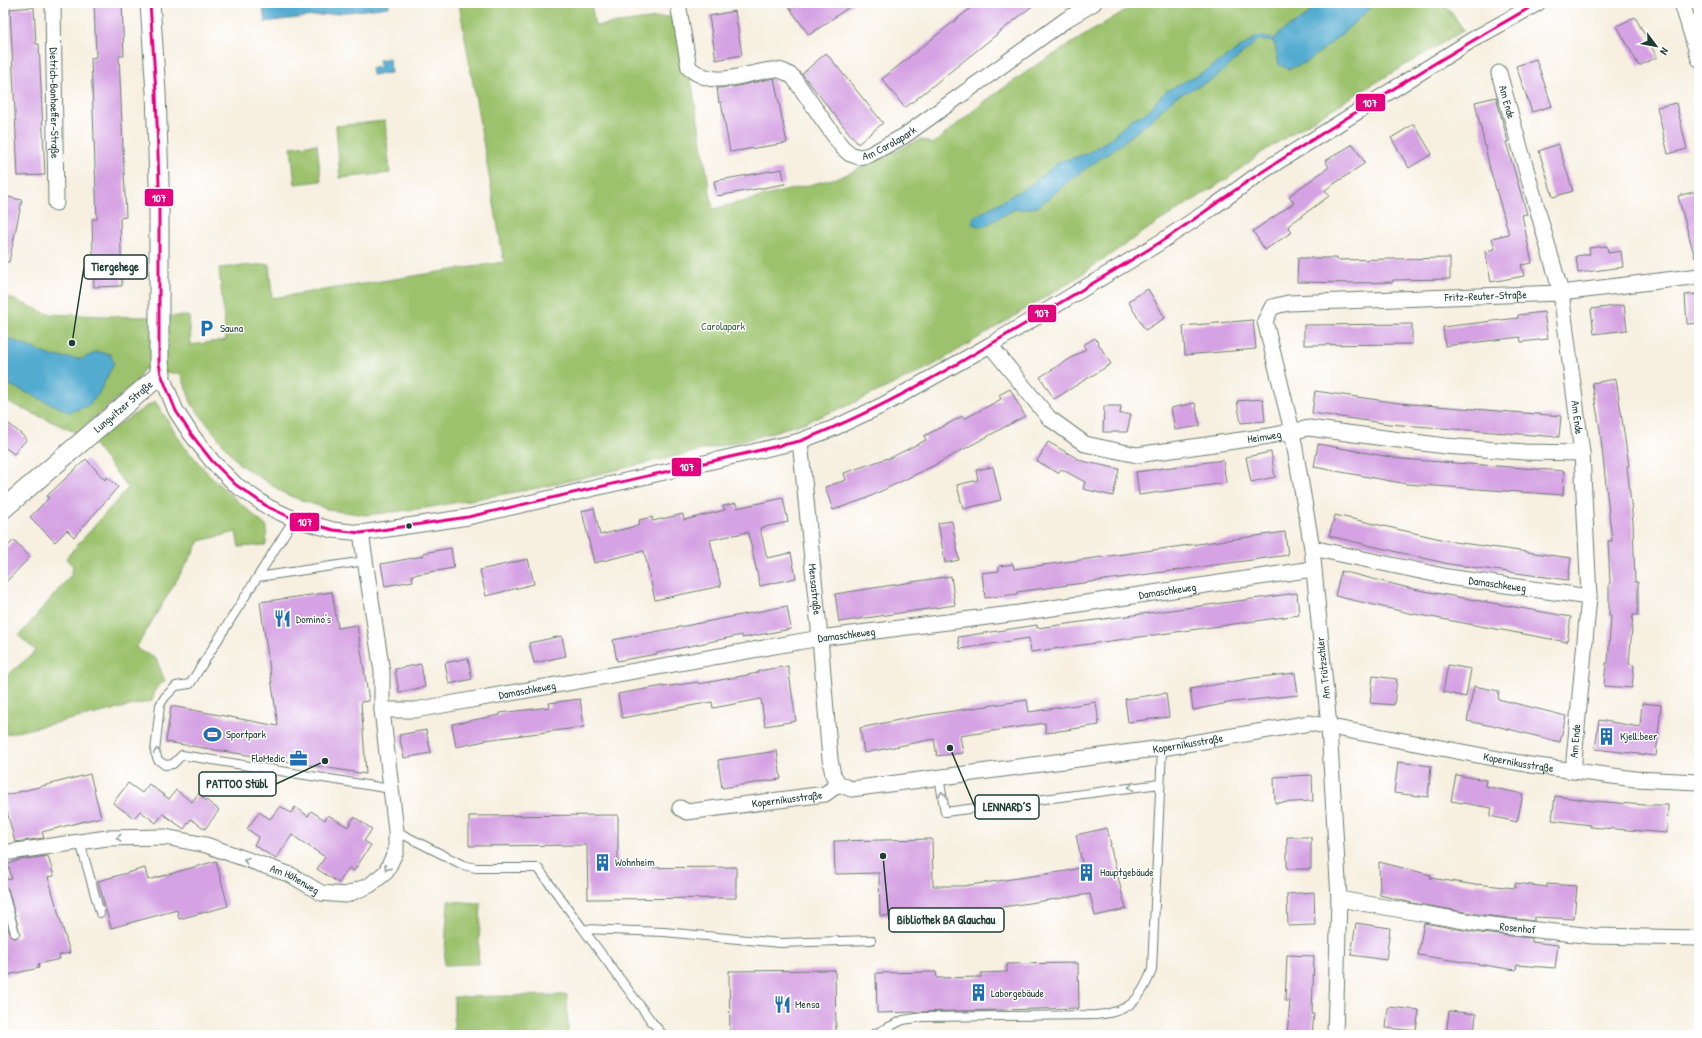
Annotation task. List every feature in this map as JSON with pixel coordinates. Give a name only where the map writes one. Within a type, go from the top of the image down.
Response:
[{"type":"street","name":"Dietrich-Bonhoeffer-Straße","points":[[53,3],[56,203]]},
{"type":"street","name":"Lungwitzer Straße","points":[[3,509],[161,374],[159,363],[159,184],[156,92],[150,3]]},
{"type":"street","name":"Am Carolapark","points":[[678,3],[688,68],[706,78],[718,80],[771,70],[782,71],[793,77],[842,147],[850,154],[859,157],[868,155],[904,136],[1067,19],[1094,3]]},
{"type":"street","points":[[161,374],[176,411],[212,461],[236,485],[268,507],[294,519],[333,530],[360,533],[468,517],[800,441],[834,428],[883,405],[990,345],[1159,243],[1209,210],[1262,171],[1472,40],[1538,3]]},
{"type":"street","points":[[1682,3],[1699,59]]},
{"type":"street","name":"Am Ende","points":[[1499,73],[1561,293],[1582,453],[1589,597],[1572,771]]},
{"type":"street","name":"Fritz-Reuter-Straße","points":[[1272,307],[1288,303],[1561,293],[1699,276]]},
{"type":"street","name":"Am Trützschler","points":[[1272,307],[1266,321],[1292,430],[1312,548],[1329,727],[1339,899],[1336,1035]]},
{"type":"street","name":"Heimweg","points":[[990,345],[1049,418],[1085,444],[1138,455],[1269,436],[1292,430],[1309,428],[1445,446],[1524,452],[1582,453]]},
{"type":"street","name":"Mensastraße","points":[[800,441],[820,638],[830,759],[833,775],[839,784]]},
{"type":"street","name":"Am Höhenweg","points":[[3,853],[107,838],[165,837],[206,845],[291,875],[321,892],[346,895],[370,885],[386,872],[396,851],[396,831],[382,710],[382,672],[360,533]]},
{"type":"street","name":"Damaschkeweg","points":[[1312,548],[1448,577],[1589,597]]},
{"type":"street","name":"Damaschkeweg","points":[[382,710],[415,710],[820,638],[1019,613],[1313,569]]},
{"type":"street","name":"Kopernikusstraße","points":[[680,808],[687,812],[825,794],[839,784],[851,789],[1162,748],[1310,723],[1530,765],[1635,779],[1699,782]]},
{"type":"street","name":"Rosenhof","points":[[1339,899],[1490,925],[1593,936],[1699,938]]},
{"type":"lane","points":[[294,519],[190,684],[176,686],[165,697],[160,705],[155,752],[158,760],[165,765],[173,764],[182,755],[391,789]]},
{"type":"lane","points":[[258,577],[365,561]]},
{"type":"lane","points":[[872,1035],[903,1020],[923,1017],[1096,1015],[1113,1013],[1128,1006],[1144,990],[1152,970],[1162,748]]},
{"type":"lane","points":[[939,777],[945,812],[1160,784]]},
{"type":"lane","points":[[396,831],[464,865],[476,868],[538,868],[663,1035]]},
{"type":"lane","points":[[80,842],[100,913]]},
{"type":"lane","points":[[3,890],[15,933]]},
{"type":"lane","points":[[583,929],[664,932],[780,943],[871,940]]},
{"type":"green space","name":"Carolapark","points":[[459,3],[591,3],[595,26],[680,15],[713,209],[841,177],[921,139],[933,144],[984,102],[1035,66],[1137,3],[1444,3],[1464,30],[1310,122],[1261,153],[1227,179],[1152,226],[1072,281],[932,366],[847,406],[803,423],[750,439],[538,488],[425,508],[366,515],[330,510],[287,495],[239,464],[192,405],[181,374],[143,369],[138,380],[77,433],[3,400],[3,295],[48,314],[140,317],[189,316],[191,345],[226,340],[219,268],[269,264],[272,298],[504,262]]},
{"type":"green space","points":[[385,121],[390,173],[340,178],[336,126]]},
{"type":"green space","points":[[317,144],[321,181],[295,184],[291,147]]},
{"type":"green space","points":[[155,401],[184,446],[211,477],[267,527],[266,545],[239,547],[236,532],[200,541],[136,648],[156,659],[165,681],[156,688],[152,701],[3,735],[3,679],[36,651],[19,636],[71,575],[73,566],[66,558],[128,488],[92,442]]},
{"type":"green space","points":[[448,901],[481,903],[478,964],[444,965]]},
{"type":"green space","points":[[567,995],[568,1035],[454,1035],[454,997]]},
{"type":"water","points":[[262,3],[389,3],[389,7],[265,22]]},
{"type":"water","points":[[1313,3],[1373,3],[1373,6],[1329,45],[1307,62],[1289,69],[1279,65],[1274,42],[1258,40],[1214,79],[1175,97],[1148,123],[1070,180],[1038,207],[1013,210],[983,227],[972,224],[974,217],[1032,184],[1059,162],[1086,154],[1110,139],[1133,118],[1143,115],[1166,91],[1207,70],[1258,36],[1275,39],[1279,33],[1308,15]]},
{"type":"water","points":[[389,58],[391,73],[372,75],[371,68],[380,67],[379,60]]},
{"type":"water","points":[[3,336],[51,356],[81,359],[97,352],[110,354],[114,363],[98,395],[88,406],[69,412],[3,382]]},
{"type":"building","points":[[94,3],[122,3],[124,56],[119,56],[126,217],[120,218],[122,286],[94,287],[92,219],[97,219],[91,58],[96,57]]},
{"type":"building","points":[[786,3],[855,3],[809,35]]},
{"type":"building","points":[[977,3],[1036,3],[905,108],[882,79]]},
{"type":"building","points":[[34,7],[36,44],[39,44],[45,175],[18,176],[10,9]]},
{"type":"building","points":[[735,11],[742,55],[716,60],[709,16]]},
{"type":"building","points":[[1635,17],[1657,57],[1639,66],[1617,26]]},
{"type":"building","points":[[826,53],[883,123],[858,144],[802,74]]},
{"type":"building","points":[[1536,59],[1552,106],[1532,112],[1516,66]]},
{"type":"building","points":[[774,78],[787,143],[730,152],[717,88],[734,87]]},
{"type":"building","points":[[1496,97],[1508,142],[1506,142],[1527,214],[1522,215],[1532,263],[1521,265],[1524,276],[1491,282],[1485,251],[1495,249],[1492,238],[1509,234],[1490,169],[1475,102]]},
{"type":"building","points":[[1676,103],[1687,149],[1668,154],[1657,107]]},
{"type":"building","points":[[1414,124],[1432,154],[1409,168],[1391,138]]},
{"type":"building","points":[[1353,144],[1365,163],[1325,190],[1329,196],[1288,226],[1292,232],[1265,250],[1253,231],[1294,203],[1289,196],[1329,167],[1325,161]]},
{"type":"building","points":[[1558,144],[1573,191],[1553,197],[1539,151]]},
{"type":"building","points":[[782,169],[785,184],[717,196],[714,181]]},
{"type":"building","points":[[1697,191],[1699,199],[1699,257],[1695,258],[1678,196]]},
{"type":"building","points":[[3,196],[22,200],[9,262],[3,262]]},
{"type":"building","points":[[1607,246],[1608,253],[1621,251],[1623,267],[1578,273],[1576,256],[1590,254],[1589,248]]},
{"type":"building","points":[[1298,258],[1337,258],[1337,260],[1450,258],[1450,279],[1393,280],[1393,282],[1354,283],[1297,282]]},
{"type":"building","points":[[1148,289],[1165,318],[1145,330],[1128,301]]},
{"type":"building","points":[[1699,294],[1699,323],[1687,324],[1685,295]]},
{"type":"building","points":[[1624,305],[1627,330],[1594,334],[1591,309]]},
{"type":"building","points":[[1544,312],[1548,339],[1521,342],[1520,337],[1445,346],[1443,327],[1518,318],[1518,315]]},
{"type":"building","points":[[1253,320],[1256,349],[1185,355],[1183,326]]},
{"type":"building","points":[[1412,324],[1412,344],[1304,345],[1304,325]]},
{"type":"building","points":[[1095,338],[1111,364],[1054,399],[1040,377],[1086,349],[1083,345]]},
{"type":"building","points":[[1616,379],[1629,466],[1627,466],[1633,522],[1635,582],[1638,582],[1638,615],[1633,615],[1629,664],[1634,665],[1632,688],[1604,686],[1606,663],[1608,663],[1611,616],[1609,616],[1610,583],[1608,541],[1612,541],[1600,430],[1592,383]]},
{"type":"building","points":[[1010,389],[1025,416],[933,466],[865,499],[833,510],[825,487],[846,480],[844,473],[888,459],[926,440],[924,436],[963,416],[964,419],[983,409],[1001,399],[999,395]]},
{"type":"building","points":[[1315,391],[1399,403],[1561,416],[1559,437],[1389,424],[1312,413]]},
{"type":"building","points":[[1263,399],[1265,421],[1241,423],[1237,401]]},
{"type":"building","points":[[1195,403],[1200,426],[1175,430],[1171,408]]},
{"type":"building","points":[[1104,406],[1121,406],[1120,414],[1131,414],[1127,432],[1103,432]]},
{"type":"building","points":[[3,419],[27,439],[14,454],[3,446]]},
{"type":"building","points":[[1048,442],[1082,461],[1119,469],[1113,496],[1083,489],[1085,482],[1061,469],[1058,473],[1037,461]]},
{"type":"building","points":[[1318,444],[1401,459],[1564,471],[1563,495],[1407,484],[1314,467]]},
{"type":"building","points":[[1271,452],[1275,477],[1251,482],[1246,457]]},
{"type":"building","points":[[86,459],[105,480],[107,477],[118,487],[74,537],[67,530],[55,542],[30,517],[49,498],[47,496]]},
{"type":"building","points":[[1223,460],[1226,483],[1139,495],[1136,472]]},
{"type":"building","points":[[993,467],[1001,500],[963,509],[957,485],[978,480],[976,470]]},
{"type":"building","points":[[783,498],[788,522],[760,528],[767,558],[791,553],[796,578],[760,586],[748,532],[710,540],[721,586],[655,600],[644,551],[594,563],[582,511],[594,508],[600,535],[640,525],[639,520],[652,517],[653,521],[683,514],[684,520],[725,510],[723,506],[736,503],[737,508]]},
{"type":"building","points":[[1335,515],[1454,542],[1571,558],[1568,580],[1449,564],[1329,536]]},
{"type":"building","points":[[952,521],[959,560],[945,563],[938,523]]},
{"type":"building","points":[[1285,532],[1288,555],[1017,592],[1017,594],[985,598],[982,573],[999,571],[999,566],[1013,564],[1014,569]]},
{"type":"building","points":[[14,540],[30,557],[3,585],[3,551]]},
{"type":"building","points":[[451,548],[454,568],[412,575],[413,581],[385,586],[381,564],[423,556],[423,553]]},
{"type":"building","points":[[528,559],[534,584],[486,596],[480,570]]},
{"type":"building","points":[[1341,571],[1413,589],[1571,617],[1567,642],[1409,613],[1335,596]]},
{"type":"building","points":[[951,576],[955,605],[839,622],[835,594]]},
{"type":"building","points":[[332,592],[338,628],[357,625],[369,701],[361,702],[366,774],[166,742],[171,706],[278,726],[260,602]]},
{"type":"building","points":[[1297,593],[1299,615],[1031,652],[1029,638],[960,649],[958,637],[1037,625],[1037,628]]},
{"type":"building","points":[[787,606],[791,629],[742,638],[742,635],[657,654],[617,661],[613,640]]},
{"type":"building","points":[[562,636],[566,656],[534,663],[529,643]]},
{"type":"building","points":[[468,658],[472,679],[449,684],[445,663]]},
{"type":"building","points":[[421,664],[425,687],[399,692],[395,669]]},
{"type":"building","points":[[1448,665],[1471,669],[1466,697],[1443,692]]},
{"type":"building","points":[[788,666],[796,721],[765,726],[761,699],[713,708],[712,702],[622,718],[618,694],[663,686],[698,682],[699,684]]},
{"type":"building","points":[[1295,673],[1298,695],[1233,702],[1193,710],[1190,689],[1253,678]]},
{"type":"building","points":[[1373,676],[1397,679],[1394,705],[1370,703]]},
{"type":"building","points":[[1474,686],[1499,691],[1498,699],[1566,716],[1560,742],[1492,725],[1467,721]]},
{"type":"building","points":[[1166,693],[1169,717],[1128,722],[1125,699]]},
{"type":"building","points":[[580,699],[584,727],[485,740],[456,747],[452,724],[500,715],[500,713],[550,707],[549,703]]},
{"type":"building","points":[[1027,700],[1029,712],[1096,702],[1099,725],[1046,733],[1045,723],[960,736],[963,753],[937,756],[934,739],[864,753],[860,728],[913,717]]},
{"type":"building","points":[[1642,703],[1661,705],[1656,756],[1595,749],[1599,720],[1640,727]]},
{"type":"building","points":[[426,730],[431,753],[404,758],[399,735]]},
{"type":"building","points":[[777,751],[781,779],[722,788],[718,760]]},
{"type":"building","points":[[1398,762],[1431,766],[1428,797],[1394,793]]},
{"type":"building","points":[[90,774],[101,817],[42,832],[44,838],[15,842],[3,796]]},
{"type":"building","points":[[1312,775],[1313,801],[1275,803],[1274,777]]},
{"type":"building","points":[[1456,775],[1486,780],[1485,786],[1523,794],[1517,822],[1490,816],[1492,808],[1451,801]]},
{"type":"building","points":[[128,783],[142,793],[149,784],[169,799],[176,790],[192,802],[198,794],[219,810],[205,829],[191,819],[184,829],[163,814],[156,823],[140,811],[134,818],[113,803]]},
{"type":"building","points":[[1555,796],[1593,801],[1644,805],[1668,805],[1667,833],[1590,827],[1590,825],[1552,820]]},
{"type":"building","points":[[280,806],[291,813],[295,807],[308,816],[311,811],[325,820],[328,815],[348,827],[354,817],[372,829],[364,841],[371,845],[354,871],[349,868],[339,883],[317,869],[325,857],[292,835],[276,859],[254,845],[259,837],[247,829],[259,812],[270,819]]},
{"type":"building","name":"Wohnheim","points":[[618,815],[618,868],[736,867],[736,898],[588,899],[587,845],[469,846],[469,816]]},
{"type":"building","name":"Hauptgebäude","points":[[1107,828],[1126,909],[1095,916],[1090,894],[948,915],[880,916],[879,873],[835,874],[834,841],[932,839],[933,886],[963,886],[1067,871],[1083,867],[1076,835]]},
{"type":"building","points":[[1287,837],[1311,837],[1311,869],[1287,869]]},
{"type":"building","points":[[48,856],[54,876],[48,877],[70,953],[59,955],[60,959],[38,964],[39,968],[3,976],[3,910],[11,937],[16,938],[20,934],[8,889],[3,885],[3,880],[12,879],[8,864],[19,860]]},
{"type":"building","points":[[216,861],[228,906],[179,919],[177,910],[111,928],[98,881],[145,868],[148,880]]},
{"type":"building","points":[[1379,862],[1431,875],[1430,878],[1476,885],[1515,888],[1515,883],[1547,887],[1547,884],[1577,886],[1574,919],[1535,917],[1534,921],[1483,915],[1412,903],[1380,895]]},
{"type":"building","points":[[1314,892],[1315,925],[1288,926],[1287,894]]},
{"type":"building","points":[[1356,923],[1390,928],[1386,960],[1351,955]]},
{"type":"building","points":[[1424,923],[1480,933],[1532,938],[1532,942],[1558,945],[1555,968],[1517,965],[1516,970],[1418,955]]},
{"type":"building","points":[[1287,955],[1314,956],[1312,1014],[1314,1014],[1312,1035],[1287,1035],[1290,1001],[1285,1001]]},
{"type":"building","name":"Laborgebäude","points":[[1078,963],[1079,1008],[877,1013],[876,973],[936,972],[937,978],[981,977],[981,973],[1007,972],[1007,964]]},
{"type":"building","name":"Mensa","points":[[835,970],[836,1035],[730,1035],[729,971]]},
{"type":"building","points":[[1388,1007],[1419,1010],[1416,1031],[1386,1028]]},
{"type":"building","points":[[1449,1011],[1476,1014],[1474,1035],[1446,1035]]},
{"type":"transit line","name":"107","points":[[150,3],[156,92],[159,184],[159,363],[161,374],[176,411],[191,434],[212,461],[236,485],[268,507],[294,519],[333,530],[361,533],[468,517],[800,441],[832,428],[896,398],[927,381],[1104,277],[1159,243],[1252,179],[1366,105],[1434,63],[1538,3]]},
{"type":"place","name":"Sauna","points":[[207,328]]},
{"type":"place","name":"Tiergehege","points":[[72,343]]},
{"type":"place","name":"Domino's","points":[[283,619]]},
{"type":"place","name":"Sportpark","points":[[213,734]]},
{"type":"place","name":"Kjell.beer","points":[[1607,736]]},
{"type":"place","name":"LENNARD´S","points":[[950,748]]},
{"type":"place","name":"FloMedic","points":[[298,758]]},
{"type":"place","name":"PATTOO Stübl","points":[[325,761]]},
{"type":"place","name":"Bibliothek BA Glauchau","points":[[883,856]]},
{"type":"place","name":"Wohnheim","points":[[602,862]]},
{"type":"place","name":"Hauptgebäude","points":[[1087,872]]},
{"type":"place","name":"Laborgebäude","points":[[978,993]]},
{"type":"place","name":"Mensa","points":[[782,1004]]}]
